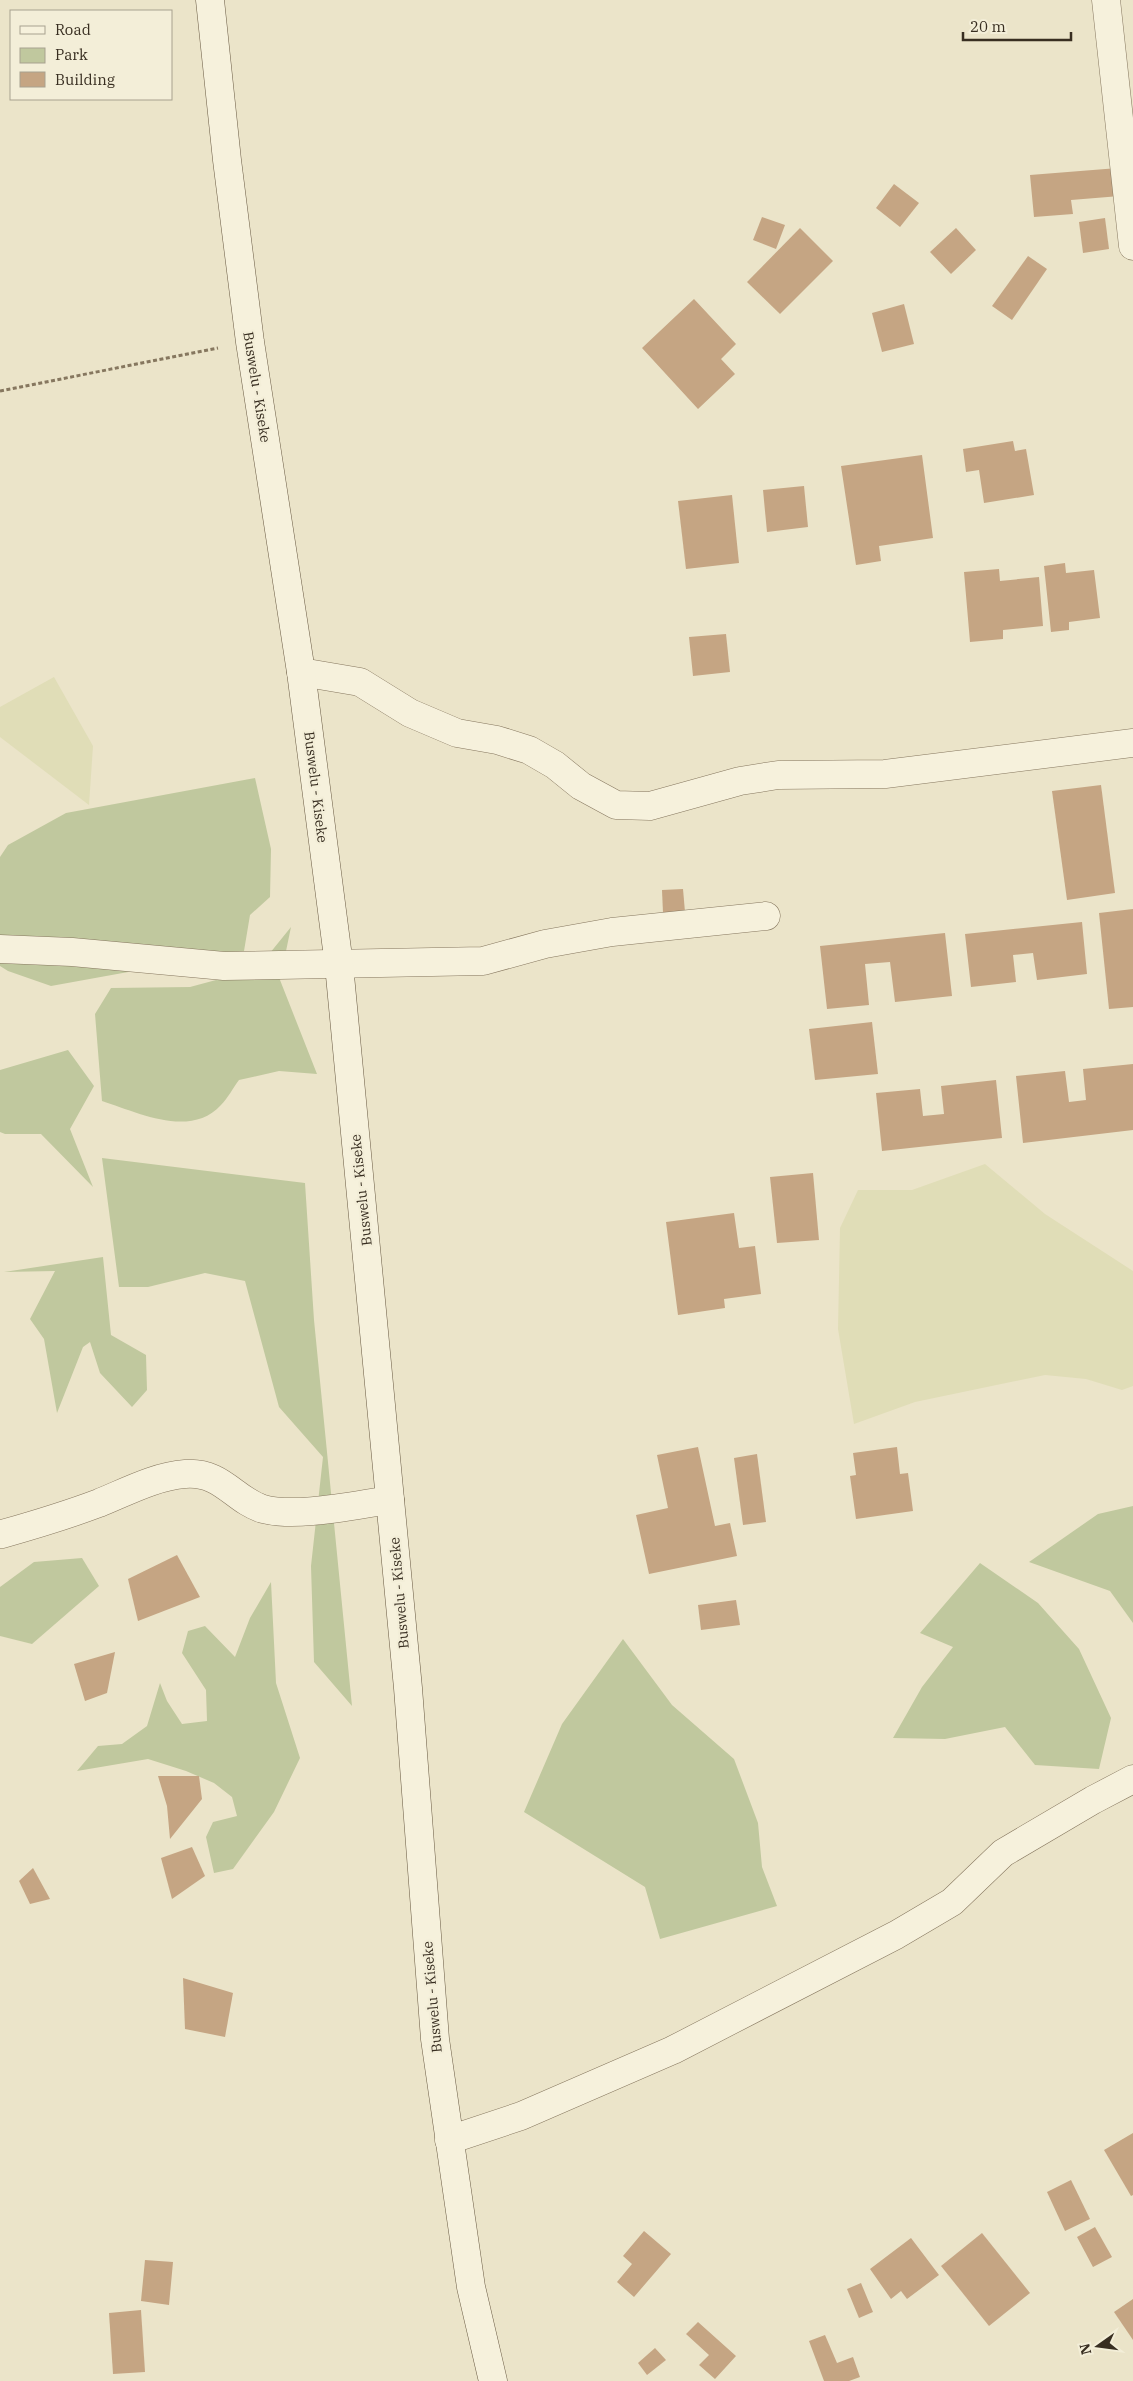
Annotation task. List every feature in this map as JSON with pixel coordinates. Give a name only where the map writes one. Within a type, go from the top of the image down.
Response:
[{"type":"street","name":"Buswelu - Kiseke","points":[[210,0],[227,160],[250,342],[301,672],[339,964],[408,1688],[435,2039],[471,2287],[493,2381]]},
{"type":"street","points":[[1106,0],[1133,246]]},
{"type":"street","points":[[301,672],[360,682],[410,713],[457,734],[497,740],[529,750],[555,765],[581,786],[616,805],[650,806],[740,781],[778,776],[885,774],[1133,743]]},
{"type":"street","points":[[0,948],[72,952],[224,966],[484,961],[545,944],[612,932],[766,916]]},
{"type":"street","points":[[2,1534],[77,1511],[156,1481],[184,1474],[203,1475],[222,1482],[260,1508],[276,1512],[299,1512],[390,1500]]},
{"type":"street","points":[[449,2140],[521,2116],[673,2050],[896,1935],[952,1902],[1003,1853],[1093,1800],[1133,1779]]},
{"type":"path","points":[[0,391],[250,342]]},
{"type":"shaded area","points":[[54,677],[93,746],[89,805],[0,737],[0,707]]},
{"type":"shaded area","points":[[985,1164],[1045,1214],[1133,1271],[1133,1386],[1122,1390],[1086,1379],[1045,1375],[915,1402],[854,1424],[838,1329],[840,1228],[858,1190],[912,1190]]},
{"type":"green space","points":[[255,778],[271,849],[270,897],[250,915],[244,951],[51,986],[8,971],[0,966],[0,857],[8,845],[66,813]]},
{"type":"green space","points":[[291,927],[280,980],[317,1074],[279,1071],[239,1080],[221,1105],[208,1115],[194,1120],[179,1122],[147,1116],[102,1101],[95,1014],[111,988],[190,987],[257,969]]},
{"type":"green space","points":[[68,1050],[94,1086],[70,1129],[93,1187],[41,1134],[5,1134],[0,1132],[0,1070]]},
{"type":"green space","points":[[102,1158],[305,1183],[314,1320],[352,1706],[314,1662],[311,1566],[323,1457],[279,1407],[245,1281],[205,1273],[148,1287],[119,1287]]},
{"type":"green space","points":[[103,1257],[111,1335],[146,1355],[147,1390],[132,1407],[100,1373],[90,1342],[83,1347],[57,1413],[44,1339],[30,1319],[55,1271],[4,1272]]},
{"type":"green space","points":[[1133,1506],[1133,1623],[1110,1591],[1029,1562],[1098,1514]]},
{"type":"green space","points":[[82,1558],[99,1586],[32,1644],[0,1636],[0,1587],[34,1562]]},
{"type":"green space","points":[[980,1563],[1038,1603],[1079,1649],[1111,1718],[1099,1769],[1035,1765],[1005,1727],[945,1739],[893,1738],[922,1687],[953,1647],[920,1633]]},
{"type":"green space","points":[[271,1582],[276,1683],[300,1758],[274,1812],[233,1869],[214,1873],[206,1837],[213,1822],[237,1816],[232,1797],[214,1783],[186,1771],[148,1759],[77,1771],[98,1746],[122,1744],[147,1726],[160,1683],[167,1701],[182,1724],[207,1721],[206,1690],[182,1653],[188,1631],[205,1626],[235,1657],[250,1618]]},
{"type":"green space","points":[[623,1639],[672,1705],[734,1759],[758,1823],[762,1867],[777,1906],[660,1939],[645,1887],[524,1812],[562,1724]]},
{"type":"building","points":[[1118,168],[1120,196],[1071,200],[1073,214],[1034,217],[1030,175]]},
{"type":"building","points":[[894,184],[919,203],[900,227],[876,208]]},
{"type":"building","points":[[762,217],[785,225],[776,249],[753,240]]},
{"type":"building","points":[[1105,218],[1109,249],[1083,253],[1079,222]]},
{"type":"building","points":[[800,228],[833,261],[780,314],[747,282]]},
{"type":"building","points":[[956,228],[976,250],[951,274],[930,252]]},
{"type":"building","points":[[1028,256],[1047,269],[1012,320],[992,306]]},
{"type":"building","points":[[694,299],[736,344],[721,359],[735,374],[698,409],[642,348]]},
{"type":"building","points":[[904,304],[914,344],[882,352],[872,313]]},
{"type":"building","points":[[1013,441],[1015,451],[1026,449],[1034,495],[984,503],[979,470],[966,472],[963,449]]},
{"type":"building","points":[[922,455],[933,538],[879,546],[881,561],[856,565],[841,466]]},
{"type":"building","points":[[804,486],[808,527],[767,532],[763,490]]},
{"type":"building","points":[[732,495],[739,563],[686,569],[678,501]]},
{"type":"building","points":[[1065,563],[1066,573],[1094,570],[1100,618],[1069,622],[1069,630],[1051,632],[1044,566]]},
{"type":"building","points":[[999,569],[1000,581],[1039,577],[1043,626],[1003,630],[1003,639],[970,642],[964,572]]},
{"type":"building","points":[[726,634],[730,672],[693,676],[689,637]]},
{"type":"building","points":[[1101,785],[1115,893],[1067,900],[1052,791]]},
{"type":"building","points":[[683,889],[685,912],[663,913],[662,890]]},
{"type":"building","points":[[1133,909],[1133,1007],[1109,1009],[1099,913]]},
{"type":"building","points":[[1082,922],[1087,974],[1037,980],[1033,953],[1013,955],[1016,982],[971,987],[965,934]]},
{"type":"building","points":[[945,933],[952,996],[895,1002],[890,962],[865,964],[869,1005],[827,1009],[820,946]]},
{"type":"building","points":[[872,1022],[878,1074],[815,1080],[809,1029]]},
{"type":"building","points":[[1133,1064],[1133,1130],[1023,1143],[1016,1076],[1065,1071],[1069,1102],[1086,1100],[1083,1069]]},
{"type":"building","points":[[996,1080],[1002,1138],[882,1151],[876,1093],[920,1089],[923,1116],[944,1114],[941,1086]]},
{"type":"building","points":[[813,1173],[819,1240],[777,1243],[770,1177]]},
{"type":"building","points":[[734,1213],[739,1248],[755,1246],[761,1294],[724,1299],[725,1308],[678,1315],[666,1222]]},
{"type":"building","points":[[698,1447],[715,1526],[730,1523],[737,1556],[649,1574],[636,1515],[668,1508],[657,1455]]},
{"type":"building","points":[[897,1447],[900,1474],[908,1473],[913,1511],[856,1519],[850,1476],[856,1475],[853,1453]]},
{"type":"building","points":[[757,1454],[766,1522],[743,1525],[734,1458]]},
{"type":"building","points":[[177,1555],[200,1597],[138,1621],[128,1579]]},
{"type":"building","points":[[736,1600],[740,1625],[701,1630],[698,1605]]},
{"type":"building","points":[[115,1652],[107,1693],[85,1701],[74,1664]]},
{"type":"building","points":[[158,1776],[199,1776],[202,1799],[170,1839],[167,1806]]},
{"type":"building","points":[[192,1847],[205,1876],[172,1899],[161,1858]]},
{"type":"building","points":[[33,1868],[50,1899],[30,1904],[19,1881]]},
{"type":"building","points":[[183,1978],[233,1993],[225,2037],[185,2029]]},
{"type":"building","points":[[1133,2133],[1133,2195],[1131,2196],[1104,2150]]},
{"type":"building","points":[[1071,2180],[1090,2219],[1065,2231],[1047,2192]]},
{"type":"building","points":[[1095,2227],[1112,2257],[1093,2267],[1077,2237]]},
{"type":"building","points":[[644,2231],[671,2254],[634,2297],[617,2282],[632,2264],[623,2256]]},
{"type":"building","points":[[982,2233],[1030,2293],[989,2326],[941,2266]]},
{"type":"building","points":[[911,2238],[939,2275],[907,2299],[901,2291],[891,2299],[870,2269]]},
{"type":"building","points":[[145,2260],[173,2262],[169,2305],[141,2301]]},
{"type":"building","points":[[861,2283],[873,2312],[859,2318],[847,2289]]},
{"type":"building","points":[[1133,2299],[1133,2340],[1114,2312]]},
{"type":"building","points":[[141,2310],[145,2372],[113,2374],[109,2313]]},
{"type":"building","points":[[698,2322],[736,2356],[715,2379],[699,2365],[709,2355],[686,2334]]},
{"type":"building","points":[[825,2335],[837,2363],[853,2357],[860,2377],[849,2381],[824,2381],[809,2341]]},
{"type":"building","points":[[655,2348],[666,2360],[647,2375],[638,2363]]}]
